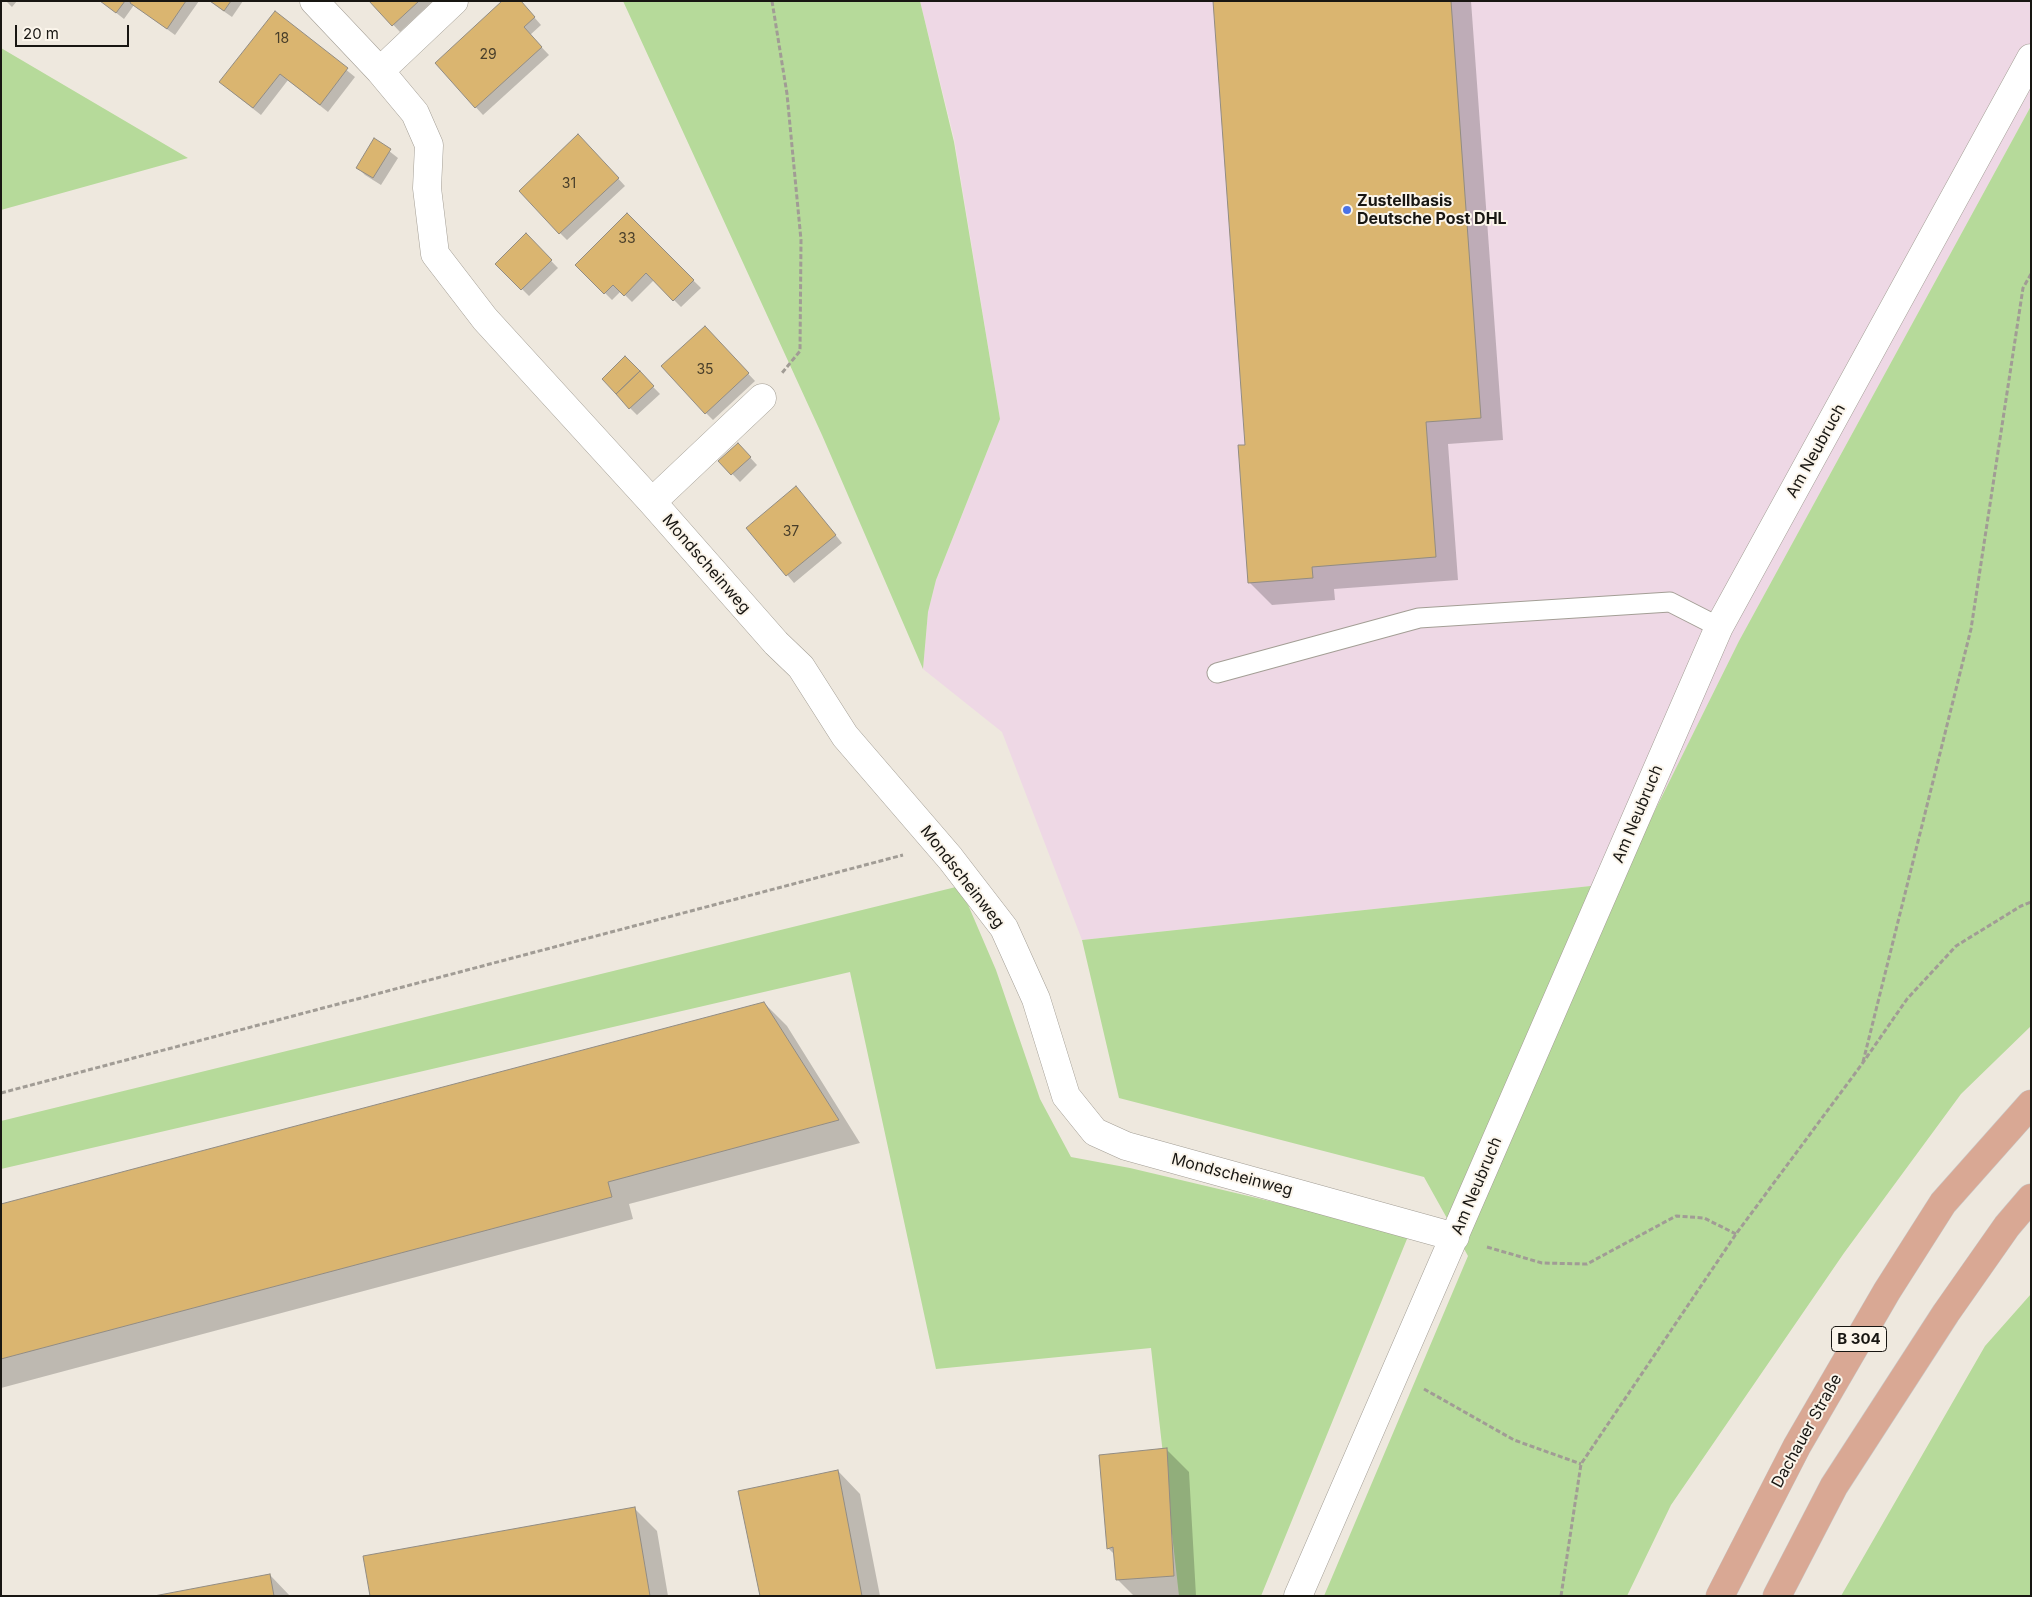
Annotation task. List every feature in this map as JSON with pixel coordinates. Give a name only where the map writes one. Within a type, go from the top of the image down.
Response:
[{"type":"main road","name":"Dachauer Straße","points":[[1720,1596],[1797,1446],[1887,1291],[1943,1203],[2031,1104]]},
{"type":"main road","points":[[1777,1596],[1834,1486],[1946,1312],[2007,1226],[2031,1198]]},
{"type":"street","name":"Mondscheinweg","points":[[314,1],[380,71],[415,113],[429,145],[427,188],[435,254],[485,319],[652,502],[776,643],[801,667],[846,736],[950,858],[1004,928],[1036,999],[1066,1096],[1096,1132],[1126,1146],[1455,1237]]},
{"type":"street","points":[[380,71],[454,1]]},
{"type":"street","name":"Am Neubruch","points":[[1298,1596],[1719,627],[2031,58]]},
{"type":"street","name":"Mondscheinweg","points":[[652,502],[762,398]]},
{"type":"lane","points":[[1217,673],[1419,618],[1670,602],[1719,627]]},
{"type":"path","points":[[762,398],[800,351],[801,240],[787,94],[772,1]]},
{"type":"path","points":[[1862,1064],[1971,629],[2023,288],[2031,274]]},
{"type":"path","points":[[1,1094],[917,851],[950,858]]},
{"type":"path","points":[[1561,1596],[1581,1464],[1736,1234],[1862,1064],[1907,999],[1956,946],[2021,906],[2031,902]]},
{"type":"path","points":[[1455,1237],[1542,1262],[1587,1264],[1676,1216],[1704,1218],[1736,1234]]},
{"type":"path","points":[[1394,1372],[1514,1440],[1581,1464]]},
{"type":"shaded area","points":[[920,1],[2031,1],[2031,106],[1739,641],[1619,883],[1082,940],[1002,732],[923,669],[928,612],[936,580],[1000,419],[954,138]]},
{"type":"green space","points":[[623,1],[920,1],[954,142],[1000,419],[936,580],[928,612],[923,669],[822,435]]},
{"type":"green space","points":[[1,48],[188,158],[1,210]]},
{"type":"green space","points":[[2031,106],[2031,1026],[1961,1094],[1844,1253],[1671,1505],[1627,1596],[1324,1596],[1468,1256],[1424,1177],[1119,1098],[1082,940],[1619,883],[1739,641]]},
{"type":"green space","points":[[960,886],[996,970],[1040,1099],[1071,1157],[1130,1168],[1409,1234],[1261,1596],[1179,1596],[1151,1348],[936,1369],[850,972],[1,1169],[1,1121]]},
{"type":"green space","points":[[2031,1294],[2031,1596],[1841,1596],[1985,1346]]},
{"type":"building","points":[[100,1],[125,1],[116,13]]},
{"type":"building","points":[[131,1],[186,1],[167,29],[130,3]]},
{"type":"building","points":[[210,1],[231,1],[224,11]]},
{"type":"building","points":[[369,1],[419,1],[392,26]]},
{"type":"building","points":[[502,1],[521,1],[535,17],[524,27],[542,47],[475,108],[435,63]]},
{"type":"building","name":"Zustellbasis Deutsche Post DHL","points":[[1213,1],[1451,1],[1481,418],[1426,422],[1436,557],[1312,567],[1313,578],[1248,583],[1238,445],[1245,445]]},
{"type":"building","points":[[275,11],[348,68],[320,105],[280,74],[253,108],[219,82]]},
{"type":"building","points":[[578,134],[619,178],[559,234],[519,191]]},
{"type":"building","points":[[374,138],[391,149],[373,178],[356,168]]},
{"type":"building","points":[[627,213],[694,280],[673,301],[646,273],[624,296],[613,285],[604,294],[575,265]]},
{"type":"building","points":[[526,233],[552,260],[521,290],[495,264]]},
{"type":"building","points":[[705,326],[749,373],[705,414],[661,366]]},
{"type":"building","points":[[625,356],[640,371],[616,394],[602,379]]},
{"type":"building","points":[[640,371],[654,386],[629,409],[616,394]]},
{"type":"building","points":[[738,443],[751,457],[731,475],[718,461]]},
{"type":"building","points":[[796,486],[836,535],[786,576],[746,528]]},
{"type":"building","points":[[764,1002],[839,1120],[608,1182],[612,1197],[1,1359],[1,1204]]},
{"type":"building","points":[[1167,1448],[1174,1576],[1116,1580],[1113,1547],[1107,1549],[1099,1455]]},
{"type":"building","points":[[838,1470],[862,1596],[760,1596],[738,1491]]},
{"type":"building","points":[[635,1507],[650,1596],[370,1596],[363,1556]]},
{"type":"building","points":[[270,1574],[274,1596],[154,1596]]},
{"type":"place","name":"Zustellbasis Deutsche Post DHL","points":[[1347,210]]}]
